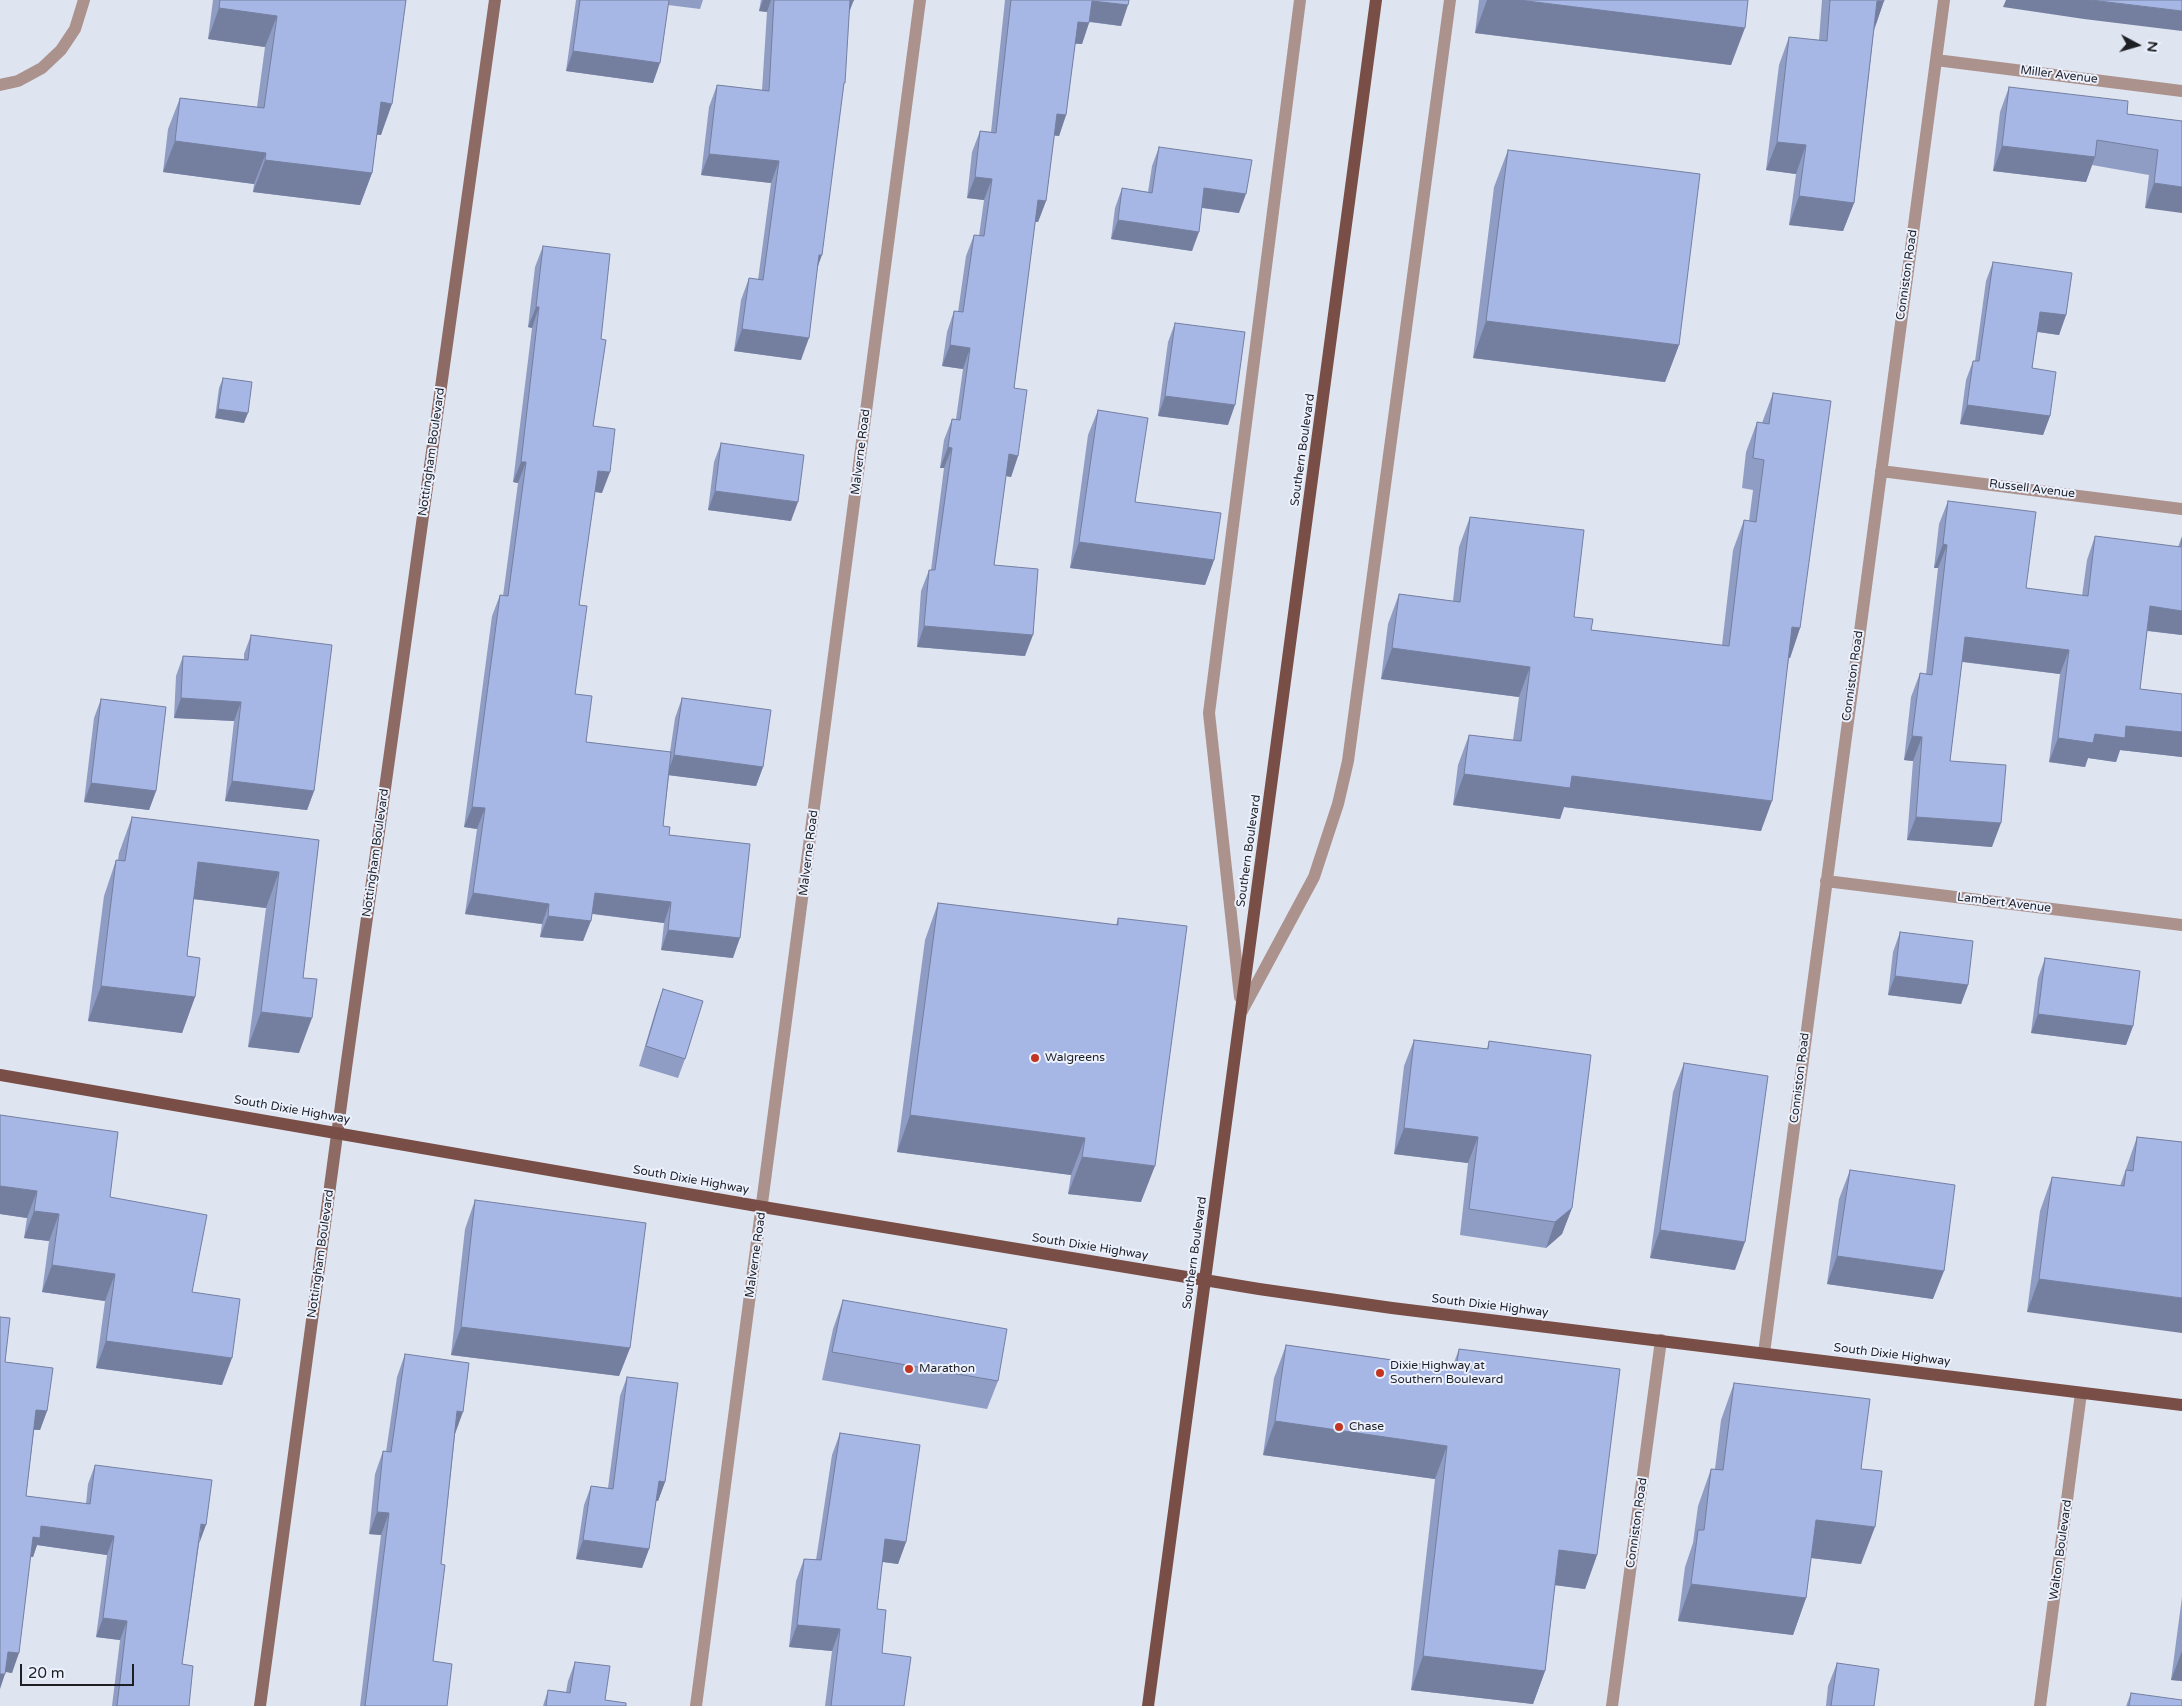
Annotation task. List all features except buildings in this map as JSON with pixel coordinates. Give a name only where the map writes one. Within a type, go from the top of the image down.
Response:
[{"type":"main road","name":"Southern Boulevard","points":[[1148,1706],[1376,0]]},
{"type":"main road","name":"South Dixie Highway","points":[[0,1075],[763,1207],[1206,1280],[1392,1308],[2182,1405]]},
{"type":"street","points":[[0,85],[18,81],[42,68],[61,50],[75,29],[84,0]]},
{"type":"street","name":"Nottingham Boulevard","points":[[260,1706],[337,1132],[495,0]]},
{"type":"street","name":"Malverne Road","points":[[696,1706],[920,0]]},
{"type":"street","points":[[1242,1011],[1209,713],[1300,0]]},
{"type":"street","points":[[1242,1011],[1314,877],[1338,804],[1348,761],[1450,0]]},
{"type":"street","name":"Conniston Road","points":[[1764,1353],[1944,0]]},
{"type":"street","name":"Miller Avenue","points":[[1936,60],[2182,91]]},
{"type":"street","name":"Russell Avenue","points":[[1881,471],[2182,508]]},
{"type":"street","name":"Lambert Avenue","points":[[1826,881],[2182,925]]},
{"type":"street","name":"Conniston Road","points":[[1612,1706],[1661,1340]]},
{"type":"street","name":"Walton Boulevard","points":[[2040,1706],[2081,1393]]},
{"type":"place","name":"Walgreens","points":[[1035,1058]]},
{"type":"place","name":"Marathon","points":[[909,1369]]},
{"type":"place","name":"Dixie Highway at Southern Boulevard","points":[[1380,1373]]},
{"type":"place","name":"Chase","points":[[1339,1427]]}]
